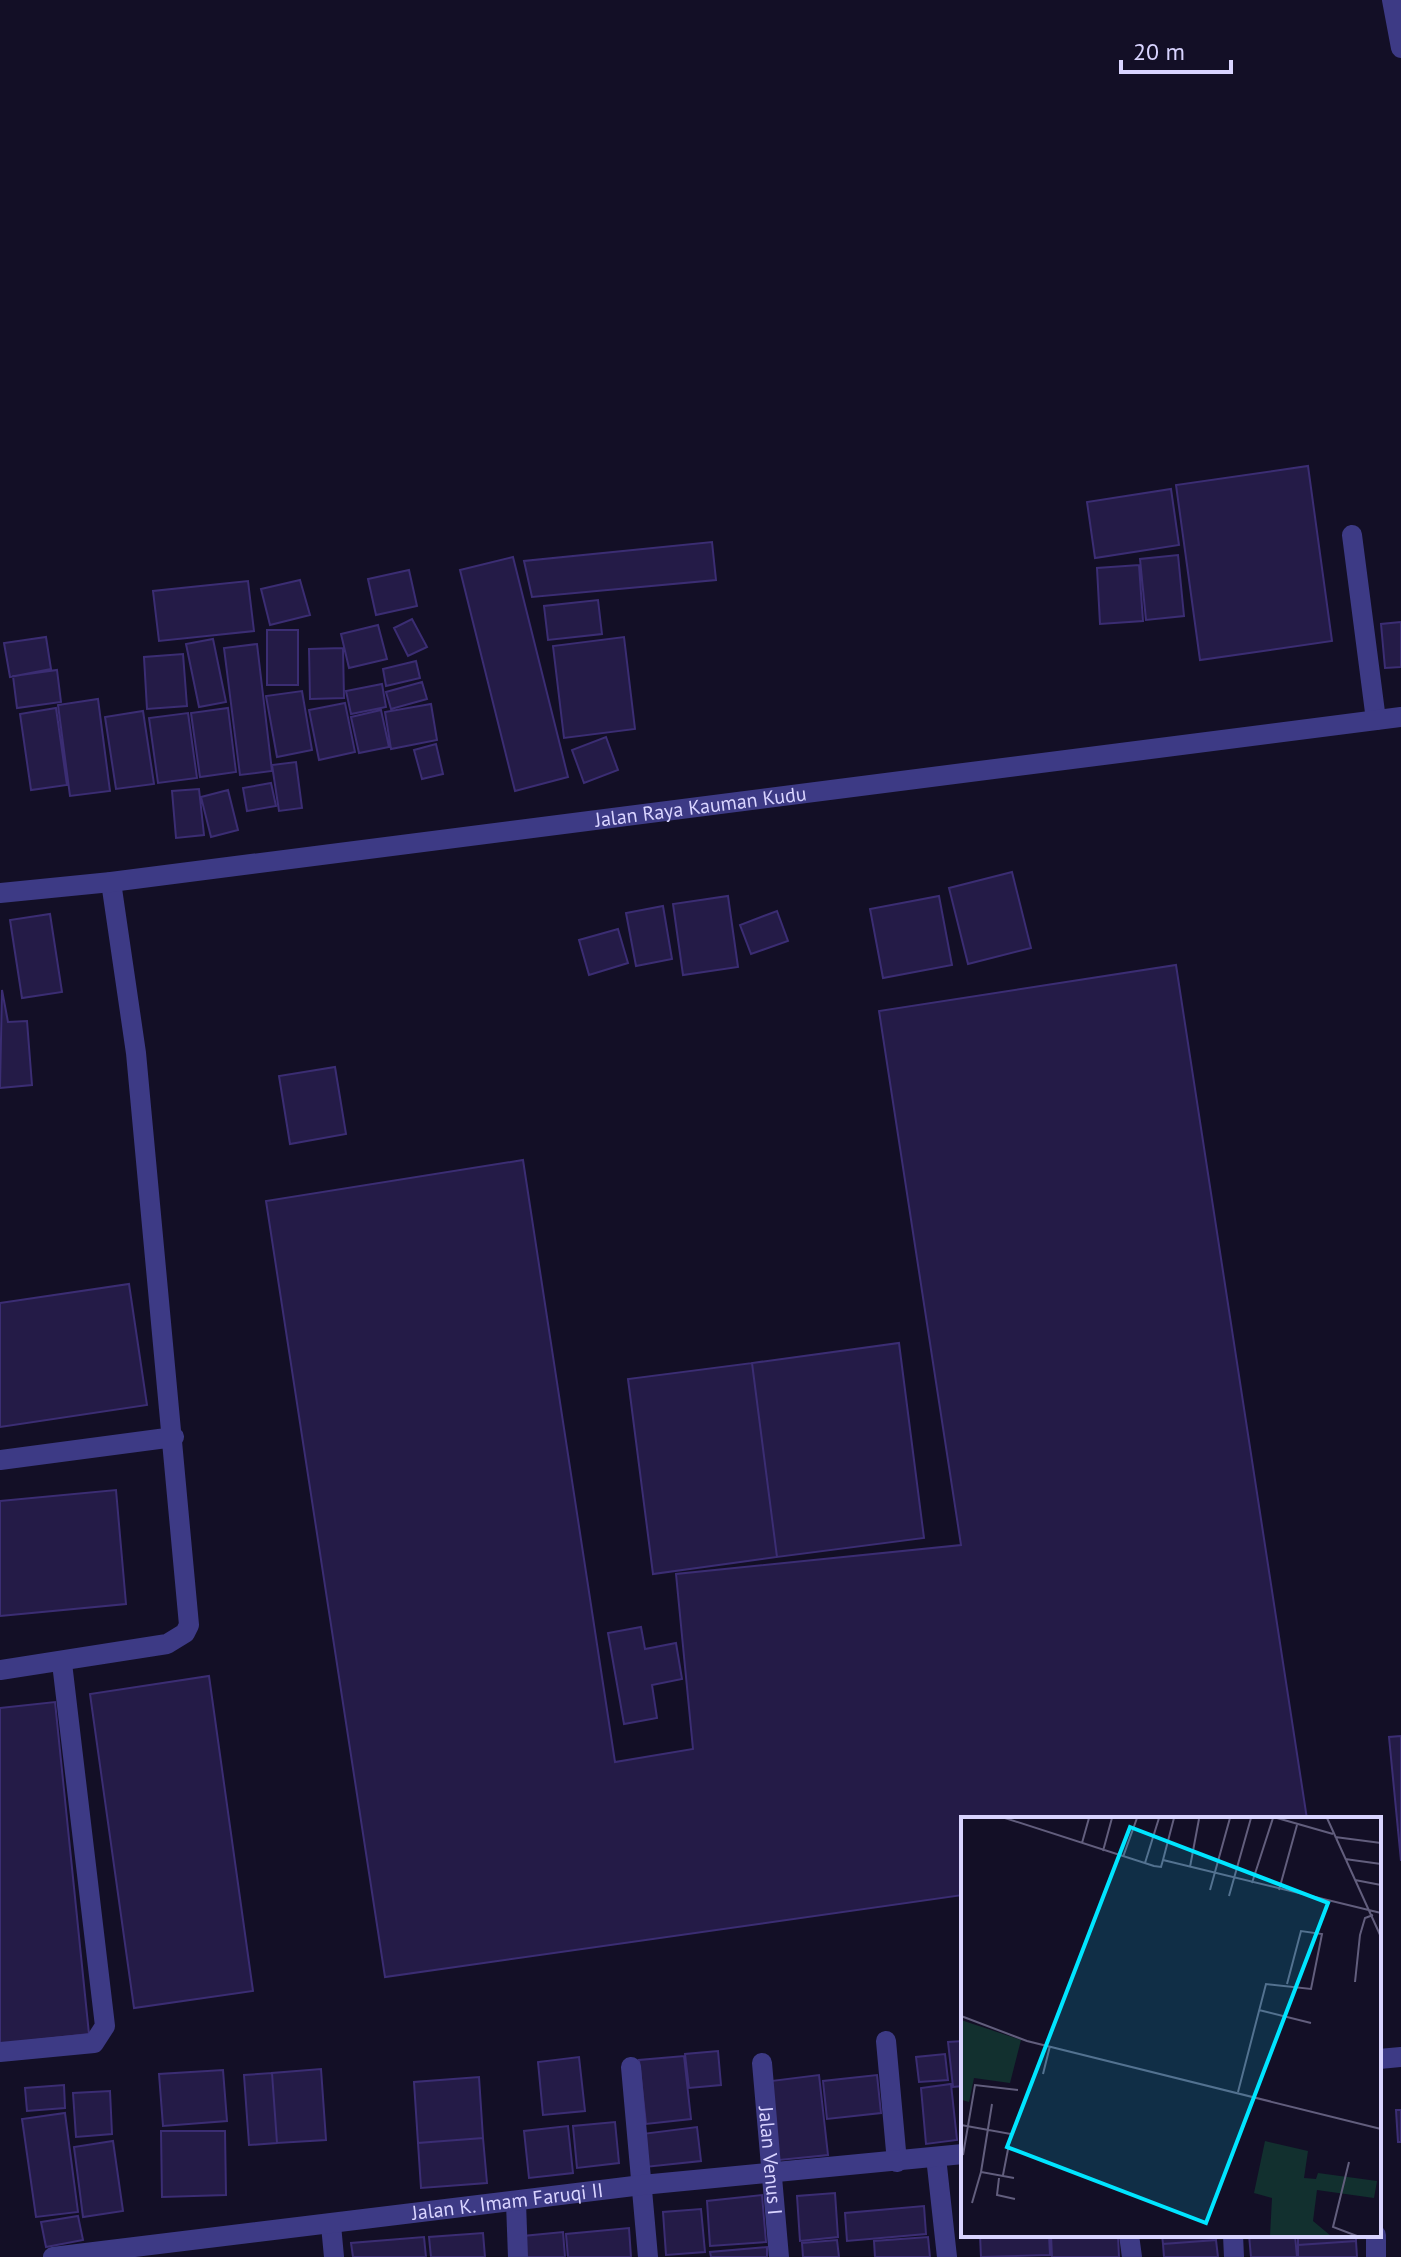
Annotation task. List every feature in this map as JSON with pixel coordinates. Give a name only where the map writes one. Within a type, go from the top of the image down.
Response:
[{"type":"street","points":[[1392,0],[1401,48]]},
{"type":"street","points":[[1352,535],[1376,720]]},
{"type":"street","name":"Jalan Raya Kauman Kudu","points":[[0,893],[111,882],[1401,717]]},
{"type":"street","points":[[0,1670],[62,1663],[167,1644],[185,1633],[189,1625],[174,1437],[136,1053],[111,882]]},
{"type":"street","points":[[0,1460],[174,1437]]},
{"type":"street","points":[[0,2052],[94,2043],[105,2026],[62,1663]]},
{"type":"street","points":[[886,2041],[897,2162]]},
{"type":"street","points":[[1381,2059],[1401,2057]]},
{"type":"street","name":"Jalan Venus I","points":[[762,2063],[779,2257]]},
{"type":"street","points":[[631,2067],[648,2257]]},
{"type":"street","name":"Jalan K. Imam Faruqi II","points":[[53,2257],[516,2203],[642,2185],[961,2154]]},
{"type":"street","points":[[936,2157],[947,2257]]},
{"type":"street","points":[[516,2203],[518,2257]]},
{"type":"street","points":[[331,2225],[334,2257]]},
{"type":"street","points":[[1129,2237],[1132,2257]]},
{"type":"street","points":[[1233,2237],[1234,2257]]},
{"type":"building","points":[[1308,466],[1332,641],[1200,660],[1176,485]]},
{"type":"building","points":[[1171,489],[1179,545],[1095,558],[1087,502]]},
{"type":"building","points":[[712,542],[716,580],[532,597],[524,561]]},
{"type":"building","points":[[1178,555],[1184,616],[1146,620],[1140,559]]},
{"type":"building","points":[[513,557],[568,777],[515,791],[460,570]]},
{"type":"building","points":[[1139,565],[1143,621],[1100,624],[1097,568]]},
{"type":"building","points":[[409,570],[417,606],[376,615],[368,579]]},
{"type":"building","points":[[300,580],[310,615],[270,625],[261,589]]},
{"type":"building","points":[[248,581],[254,631],[159,641],[153,591]]},
{"type":"building","points":[[598,600],[602,634],[548,640],[544,606]]},
{"type":"building","points":[[412,619],[427,647],[408,656],[394,628]]},
{"type":"building","points":[[1401,622],[1401,667],[1385,668],[1381,624]]},
{"type":"building","points":[[378,625],[387,659],[349,668],[341,634]]},
{"type":"building","points":[[267,630],[298,630],[298,685],[267,685]]},
{"type":"building","points":[[46,637],[51,669],[10,677],[4,643]]},
{"type":"building","points":[[624,637],[635,729],[564,738],[553,646]]},
{"type":"building","points":[[213,639],[226,702],[199,707],[186,644]]},
{"type":"building","points":[[257,644],[272,771],[240,775],[224,648]]},
{"type":"building","points":[[343,648],[344,698],[310,699],[309,649]]},
{"type":"building","points":[[183,654],[187,706],[147,709],[144,657]]},
{"type":"building","points":[[416,661],[420,678],[386,686],[383,669]]},
{"type":"building","points":[[57,670],[61,702],[17,708],[13,676]]},
{"type":"building","points":[[422,682],[427,699],[391,709],[386,692]]},
{"type":"building","points":[[382,684],[386,707],[351,714],[346,691]]},
{"type":"building","points":[[302,691],[312,750],[277,757],[266,696]]},
{"type":"building","points":[[98,699],[110,791],[70,796],[58,705]]},
{"type":"building","points":[[345,703],[355,752],[319,760],[309,710]]},
{"type":"building","points":[[431,704],[437,740],[391,749],[385,712]]},
{"type":"building","points":[[56,708],[67,785],[31,790],[20,714]]},
{"type":"building","points":[[228,708],[236,772],[200,777],[191,713]]},
{"type":"building","points":[[381,710],[389,747],[359,753],[351,717]]},
{"type":"building","points":[[143,711],[154,784],[116,789],[105,717]]},
{"type":"building","points":[[188,713],[197,778],[158,783],[149,718]]},
{"type":"building","points":[[606,737],[618,770],[584,783],[572,750]]},
{"type":"building","points":[[436,744],[443,774],[422,779],[414,750]]},
{"type":"building","points":[[296,762],[302,808],[279,811],[272,765]]},
{"type":"building","points":[[271,783],[276,806],[247,811],[243,788]]},
{"type":"building","points":[[199,789],[204,835],[176,838],[172,791]]},
{"type":"building","points":[[228,790],[238,830],[211,837],[201,797]]},
{"type":"building","points":[[1012,872],[1031,948],[968,964],[949,888]]},
{"type":"building","points":[[728,896],[738,967],[683,975],[673,904]]},
{"type":"building","points":[[939,896],[952,965],[883,978],[870,909]]},
{"type":"building","points":[[663,906],[672,959],[636,966],[626,913]]},
{"type":"building","points":[[777,911],[788,941],[751,954],[740,925]]},
{"type":"building","points":[[50,914],[62,992],[22,998],[10,920]]},
{"type":"building","points":[[618,929],[628,963],[589,975],[579,940]]},
{"type":"building","points":[[1176,965],[1307,1817],[961,1817],[961,1895],[385,1977],[266,1201],[523,1160],[615,1762],[693,1749],[676,1574],[961,1545],[879,1011]]},
{"type":"building","points":[[2,990],[8,1022],[27,1021],[32,1085],[0,1088]]},
{"type":"building","points":[[335,1067],[346,1134],[290,1144],[279,1076]]},
{"type":"building","points":[[129,1284],[147,1405],[0,1427],[0,1303]]},
{"type":"building","points":[[899,1343],[924,1538],[777,1557],[752,1363]]},
{"type":"building","points":[[752,1363],[777,1557],[653,1574],[628,1379]]},
{"type":"building","points":[[116,1490],[126,1604],[0,1616],[0,1501]]},
{"type":"building","points":[[641,1627],[645,1649],[676,1643],[682,1679],[652,1685],[657,1718],[624,1724],[608,1633]]},
{"type":"building","points":[[209,1676],[253,1991],[134,2008],[90,1694]]},
{"type":"building","points":[[55,1702],[89,2034],[0,2044],[0,1708]]},
{"type":"building","points":[[1401,1736],[1401,1861],[1389,1737]]},
{"type":"building","points":[[961,2041],[961,2086],[953,2087],[948,2042]]},
{"type":"building","points":[[718,2051],[721,2085],[689,2088],[685,2054]]},
{"type":"building","points":[[945,2054],[948,2080],[919,2082],[916,2057]]},
{"type":"building","points":[[684,2056],[691,2119],[646,2124],[639,2060]]},
{"type":"building","points":[[579,2057],[585,2111],[543,2115],[538,2062]]},
{"type":"building","points":[[321,2069],[326,2140],[277,2143],[272,2073]]},
{"type":"building","points":[[223,2070],[227,2121],[163,2126],[159,2074]]},
{"type":"building","points":[[272,2073],[277,2143],[249,2145],[244,2075]]},
{"type":"building","points":[[819,2075],[828,2155],[779,2160],[771,2081]]},
{"type":"building","points":[[877,2075],[881,2113],[827,2119],[823,2081]]},
{"type":"building","points":[[479,2077],[483,2138],[418,2143],[414,2082]]},
{"type":"building","points":[[951,2084],[957,2140],[926,2144],[921,2088]]},
{"type":"building","points":[[64,2085],[65,2108],[27,2111],[25,2088]]},
{"type":"building","points":[[110,2091],[112,2134],[76,2137],[73,2093]]},
{"type":"building","points":[[1396,2110],[1401,2110],[1401,2142],[1398,2142]]},
{"type":"building","points":[[65,2113],[78,2212],[36,2217],[22,2119]]},
{"type":"building","points":[[615,2122],[619,2163],[577,2168],[573,2126]]},
{"type":"building","points":[[568,2126],[573,2173],[529,2178],[524,2131]]},
{"type":"building","points":[[697,2127],[701,2161],[645,2167],[642,2134]]},
{"type":"building","points":[[161,2131],[225,2131],[226,2195],[162,2197]]},
{"type":"building","points":[[483,2138],[487,2183],[421,2188],[418,2143]]},
{"type":"building","points":[[113,2141],[123,2211],[83,2217],[74,2147]]},
{"type":"building","points":[[835,2193],[838,2237],[800,2241],[797,2196]]},
{"type":"building","points":[[762,2195],[766,2242],[710,2246],[707,2201]]},
{"type":"building","points":[[924,2206],[926,2234],[847,2241],[845,2213]]},
{"type":"building","points":[[701,2209],[705,2252],[666,2255],[663,2212]]},
{"type":"building","points":[[78,2216],[83,2240],[46,2247],[41,2222]]},
{"type":"building","points":[[629,2228],[631,2257],[568,2257],[566,2234]]},
{"type":"building","points":[[563,2232],[565,2257],[524,2257],[523,2236]]},
{"type":"building","points":[[483,2233],[485,2257],[431,2257],[429,2237]]},
{"type":"building","points":[[424,2237],[426,2257],[353,2257],[351,2243]]},
{"type":"building","points":[[928,2237],[930,2257],[875,2257],[874,2241]]},
{"type":"building","points":[[980,2237],[1049,2237],[1050,2255],[981,2257]]},
{"type":"building","points":[[1051,2237],[1118,2237],[1119,2257],[1052,2257]]},
{"type":"building","points":[[1162,2237],[1216,2237],[1216,2240],[1163,2244]]},
{"type":"building","points":[[1249,2237],[1295,2237],[1297,2257],[1251,2257]]},
{"type":"building","points":[[1298,2237],[1356,2237],[1356,2241],[1298,2245]]},
{"type":"building","points":[[837,2240],[839,2257],[803,2257],[802,2243]]},
{"type":"building","points":[[1216,2240],[1218,2257],[1164,2257],[1163,2244]]},
{"type":"building","points":[[1356,2241],[1357,2257],[1298,2257],[1298,2245]]},
{"type":"building","points":[[767,2247],[767,2257],[711,2257],[710,2252]]}]
